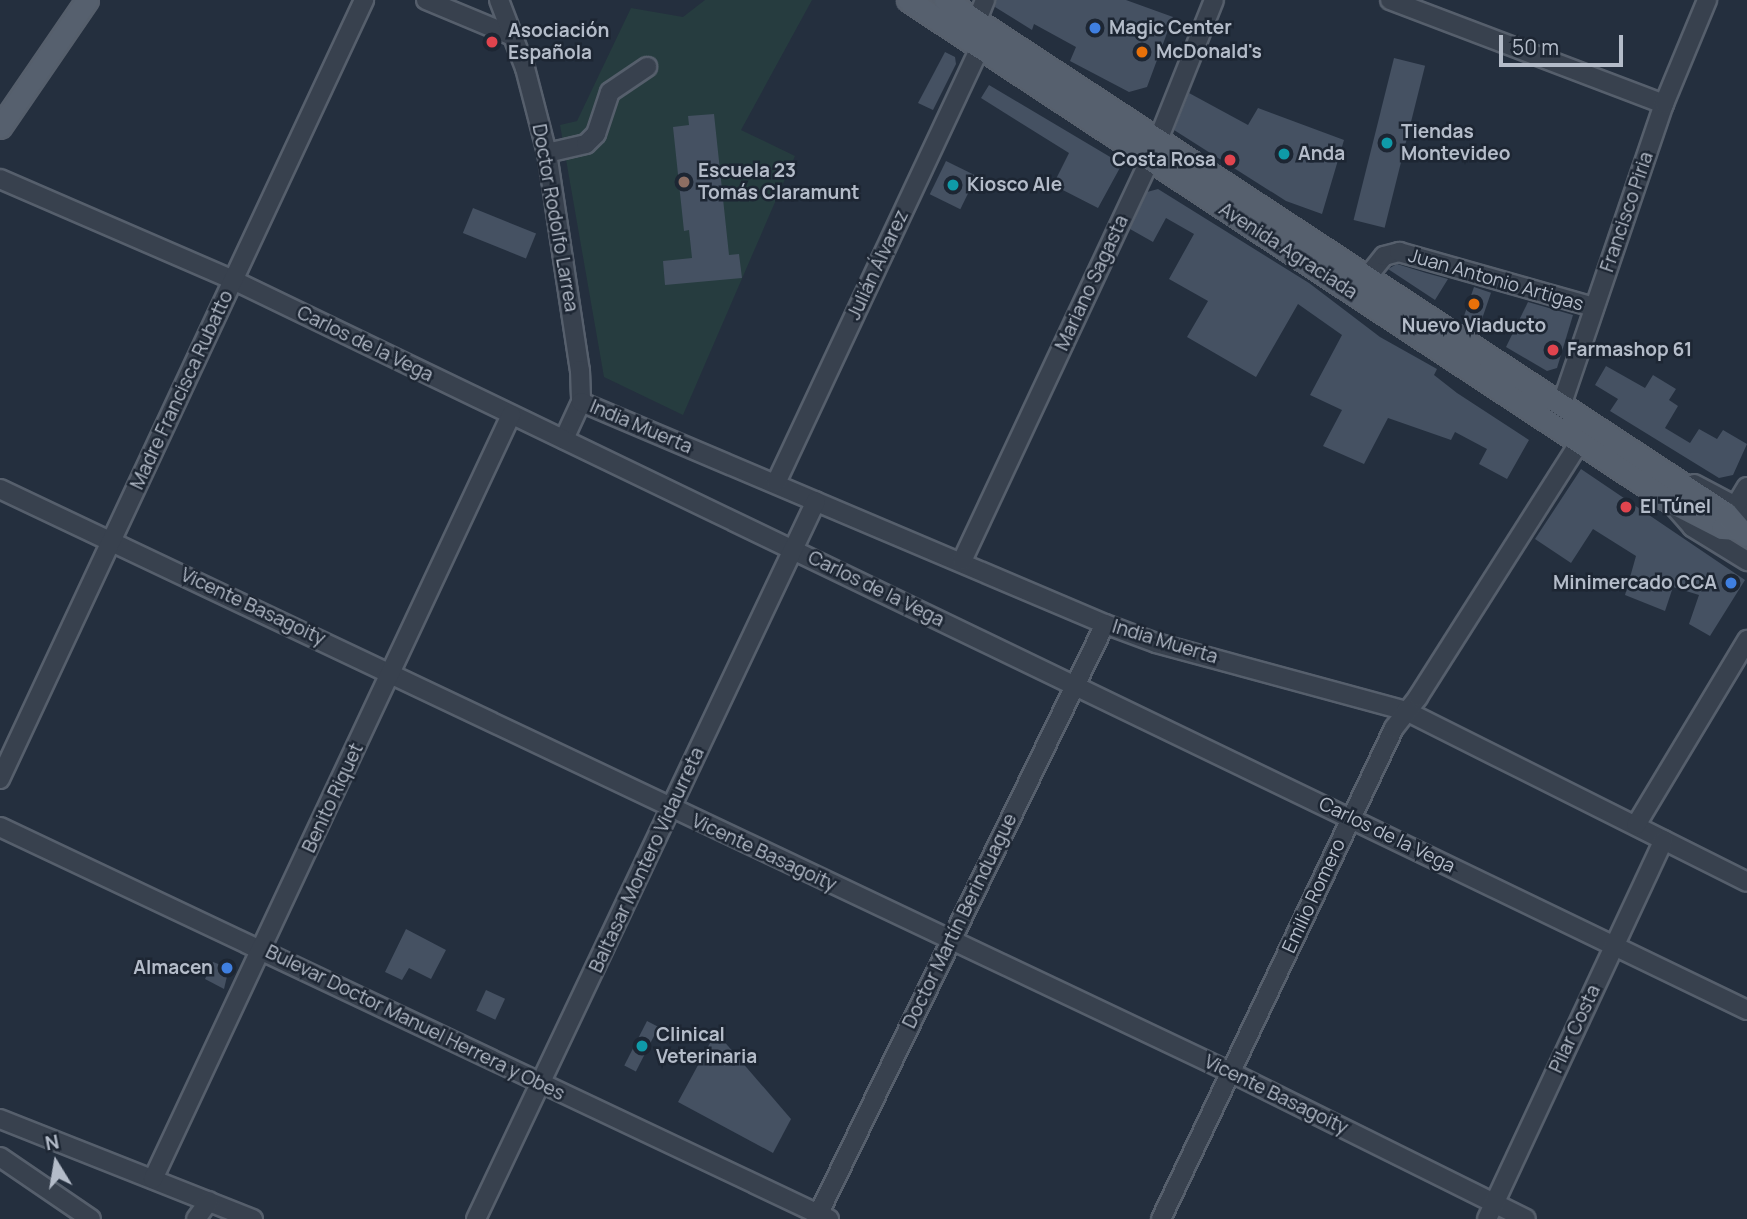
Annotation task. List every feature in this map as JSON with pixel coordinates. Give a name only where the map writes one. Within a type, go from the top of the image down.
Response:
[{"type":"main road","points":[[0,127],[87,0]]},
{"type":"main road","name":"Avenida Agraciada","points":[[908,0],[1150,160],[1557,417],[1673,478],[1726,513],[1742,520]]},
{"type":"main road","name":"Avenida Agraciada","points":[[946,0],[981,10],[1157,140],[1367,277],[1557,417],[1579,443],[1669,501],[1722,528],[1742,520]]},
{"type":"street","name":"Madre Francisca Rubatto","points":[[0,779],[364,0]]},
{"type":"street","points":[[426,0],[515,37]]},
{"type":"street","name":"Doctor Rodolfo Larrea","points":[[499,0],[515,37],[547,153],[580,370],[581,401],[564,439]]},
{"type":"street","name":"Mariano Sagasta","points":[[962,561],[1150,160],[1214,0]]},
{"type":"street","points":[[1390,0],[1664,104]]},
{"type":"street","name":"Francisco Piria","points":[[1557,417],[1664,104],[1707,0]]},
{"type":"street","name":"Julián Álvarez","points":[[776,483],[980,47]]},
{"type":"street","points":[[547,153],[586,144],[596,134],[610,92],[647,67]]},
{"type":"street","name":"Carlos de la Vega","points":[[0,179],[233,280],[1747,1010]]},
{"type":"street","name":"Juan Antonio Artigas","points":[[1367,277],[1384,256],[1399,253],[1594,307]]},
{"type":"street","name":"India Muerta","points":[[581,401],[1105,624],[1156,643],[1406,711],[1747,882]]},
{"type":"street","name":"Benito Riquet","points":[[153,1179],[511,415]]},
{"type":"street","name":"Emilio Romero","points":[[1161,1219],[1232,1073],[1350,817],[1406,711],[1579,443]]},
{"type":"street","points":[[1742,520],[1747,487]]},
{"type":"street","name":"Vicente Basagoity","points":[[0,489],[392,673],[671,810],[1232,1073],[1490,1211],[1526,1219]]},
{"type":"street","name":"Baltasar Montero Vidaurreta","points":[[476,1219],[816,501]]},
{"type":"street","name":"Avenida Agraciada","points":[[1669,501],[1692,527],[1747,561]]},
{"type":"street","name":"Doctor Martín Berinduague","points":[[821,1217],[1105,624]]},
{"type":"street","points":[[1636,825],[1747,640]]},
{"type":"street","name":"Bulevar Doctor Manuel Herrera y Obes","points":[[0,827],[262,948],[821,1217]]},
{"type":"street","name":"Pilar Costa","points":[[1490,1211],[1664,839]]},
{"type":"street","points":[[0,1119],[253,1219]]},
{"type":"street","points":[[0,1157],[91,1219]]},
{"type":"street","points":[[197,1219],[209,1201]]},
{"type":"green space","points":[[705,0],[812,0],[741,130],[795,156],[683,415],[604,377],[560,125],[577,121],[631,8],[683,17]]},
{"type":"building","points":[[996,0],[1126,0],[1173,17],[1147,87],[1129,92],[1070,61],[1076,47],[1034,24],[1032,30],[995,7]]},
{"type":"building","points":[[945,52],[955,57],[956,64],[933,110],[918,103]]},
{"type":"building","name":"Tiendas Montevideo","points":[[1394,58],[1425,66],[1385,228],[1354,220]]},
{"type":"building","points":[[989,85],[1122,164],[1098,208],[1053,185],[1069,153],[981,98]]},
{"type":"building","points":[[1189,93],[1248,125],[1258,108],[1344,140],[1322,214],[1286,201],[1174,130]]},
{"type":"building","points":[[714,114],[729,255],[739,254],[742,278],[665,285],[663,261],[692,258],[689,230],[684,231],[673,127],[689,125],[688,116]]},
{"type":"building","name":"Kiosco Ale","points":[[946,161],[977,176],[960,209],[930,194]]},
{"type":"building","points":[[1158,189],[1309,283],[1380,337],[1437,369],[1434,375],[1457,393],[1529,440],[1507,479],[1479,464],[1487,449],[1455,432],[1451,440],[1388,418],[1364,464],[1323,446],[1342,410],[1310,395],[1342,335],[1298,304],[1256,377],[1187,337],[1208,301],[1169,279],[1194,234],[1166,218],[1153,242],[1130,229],[1147,192]]},
{"type":"building","points":[[473,208],[536,233],[526,259],[463,233]]},
{"type":"building","points":[[1397,264],[1448,279],[1435,300],[1388,269]]},
{"type":"building","name":"Nuevo Viaducto","points":[[1474,287],[1491,293],[1480,324],[1463,318]]},
{"type":"building","points":[[1528,302],[1573,315],[1557,368],[1547,371],[1506,347]]},
{"type":"building","points":[[1606,366],[1645,388],[1653,375],[1676,389],[1669,400],[1678,406],[1665,428],[1690,443],[1699,429],[1717,439],[1723,430],[1747,444],[1733,475],[1719,478],[1610,411],[1618,399],[1595,385]]},
{"type":"building","points":[[1581,469],[1745,580],[1710,636],[1689,624],[1699,595],[1673,587],[1665,611],[1625,595],[1636,556],[1593,529],[1571,563],[1535,539]]},
{"type":"building","points":[[406,929],[446,950],[431,979],[409,968],[402,980],[385,972]]},
{"type":"building","points":[[213,962],[229,968],[224,989],[205,979]]},
{"type":"building","points":[[486,990],[505,999],[495,1020],[476,1011]]},
{"type":"building","name":"Clinical Veterinaria","points":[[647,1021],[659,1027],[636,1071],[624,1066]]},
{"type":"building","points":[[716,1032],[791,1119],[773,1153],[678,1102]]},
{"type":"place","name":"Magic Center","points":[[1095,28]]},
{"type":"place","name":"Asociación Española","points":[[492,42]]},
{"type":"place","name":"McDonald's","points":[[1142,52]]},
{"type":"place","name":"Tiendas Montevideo","points":[[1387,143]]},
{"type":"place","name":"Anda","points":[[1284,154]]},
{"type":"place","name":"Costa Rosa","points":[[1230,160]]},
{"type":"place","name":"Escuela 23 Tomás Claramunt","points":[[684,182]]},
{"type":"place","name":"Kiosco Ale","points":[[953,185]]},
{"type":"place","name":"Nuevo Viaducto","points":[[1474,304]]},
{"type":"place","name":"Farmashop 61","points":[[1553,350]]},
{"type":"place","name":"El Túnel","points":[[1626,507]]},
{"type":"place","name":"Minimercado CCA","points":[[1731,583]]},
{"type":"place","name":"Almacen","points":[[227,968]]},
{"type":"place","name":"Clinical Veterinaria","points":[[642,1046]]}]
